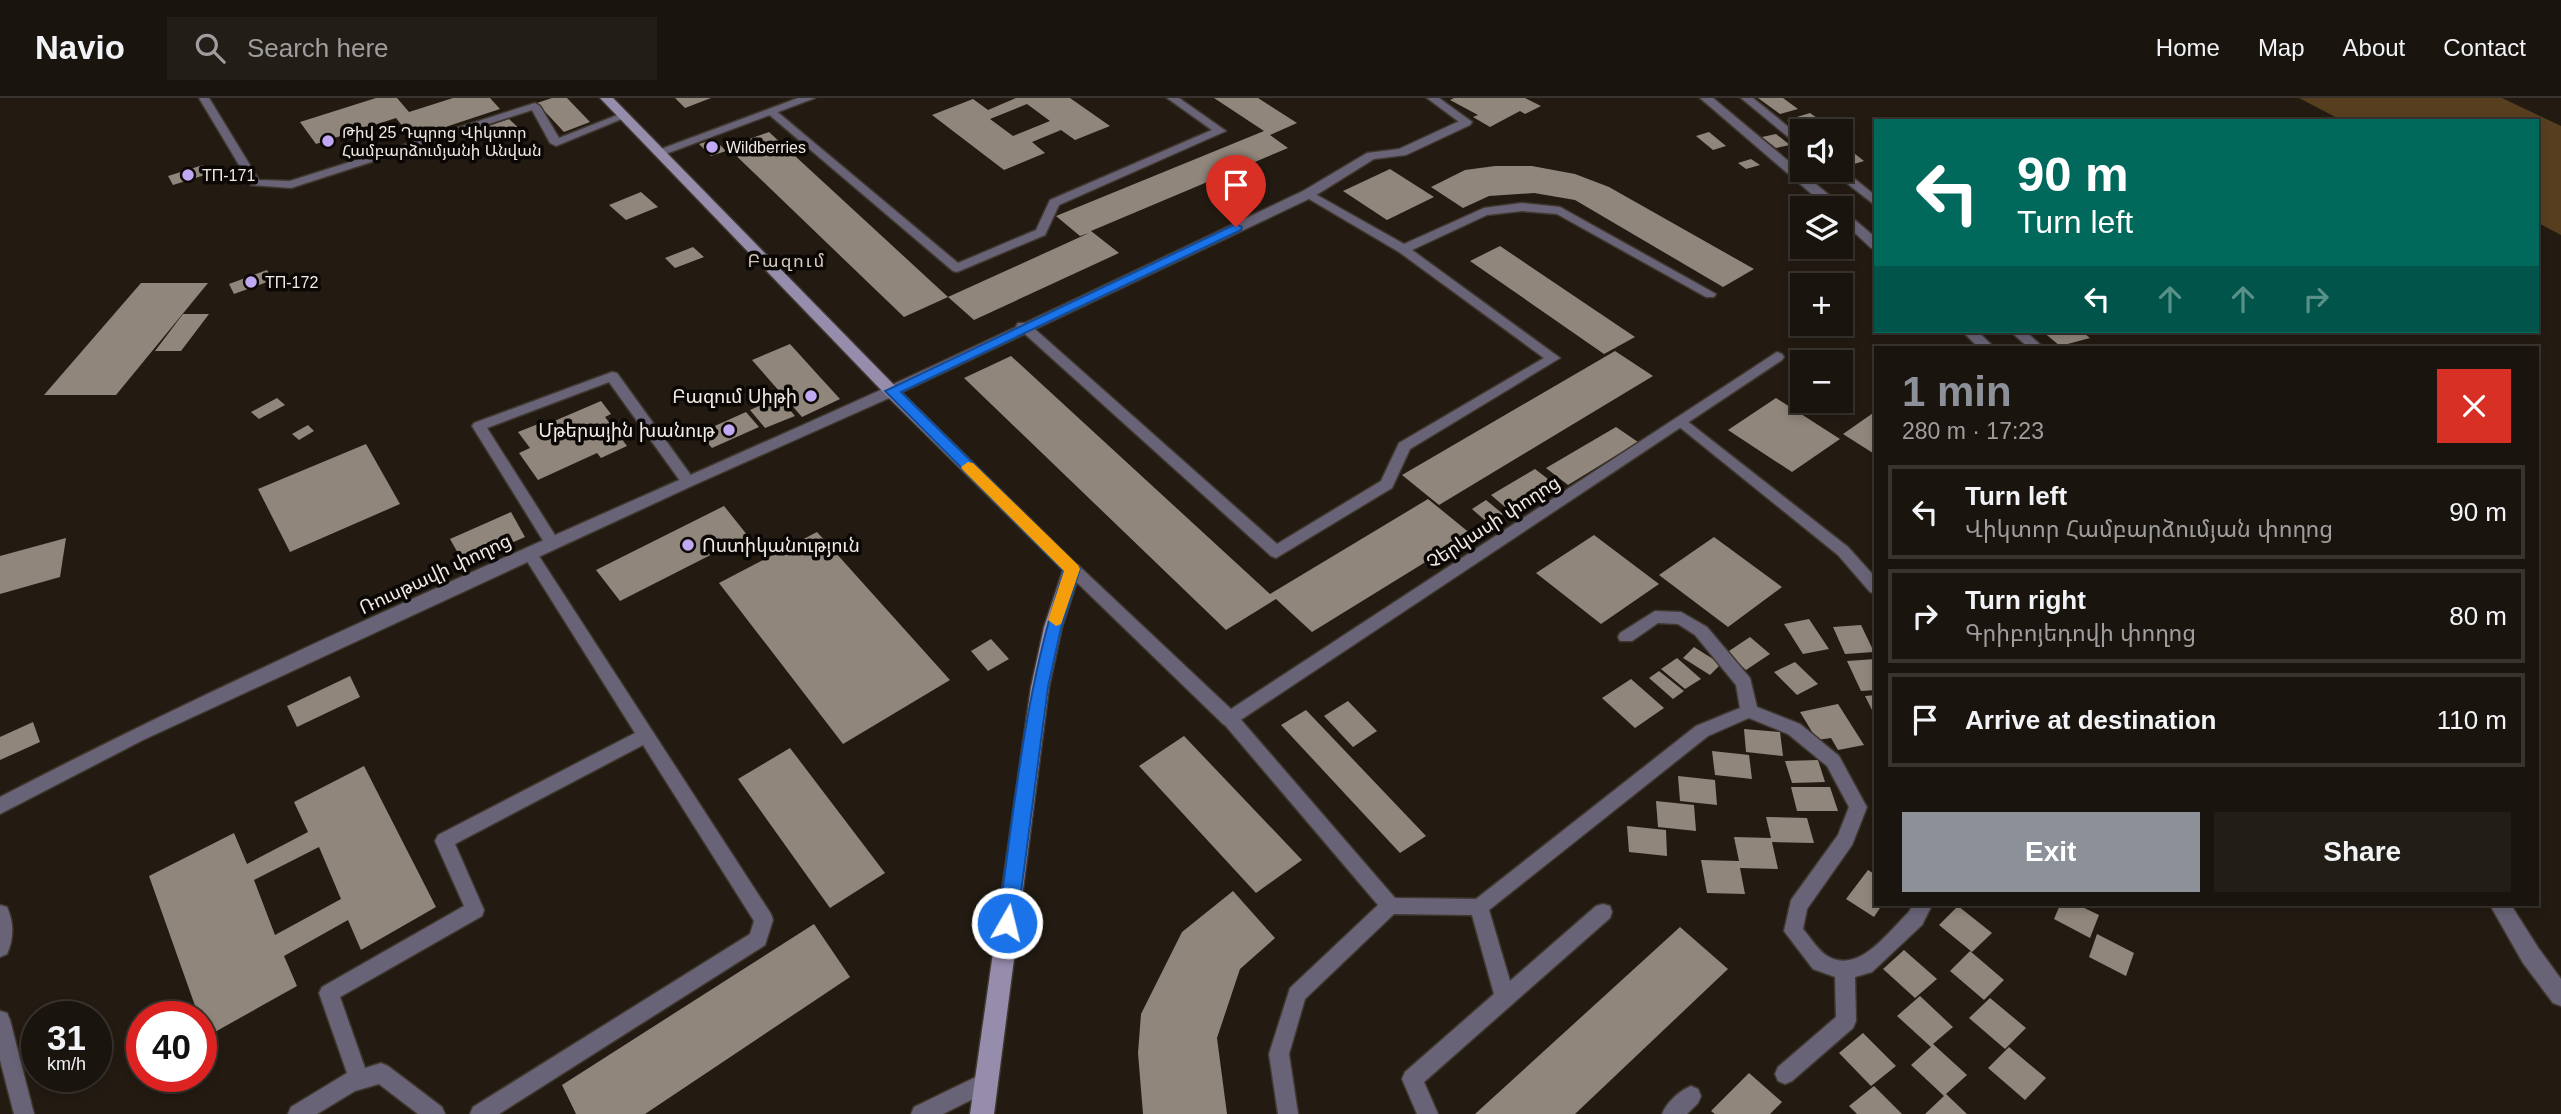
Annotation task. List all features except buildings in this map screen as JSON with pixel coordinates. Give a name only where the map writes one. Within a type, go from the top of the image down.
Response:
[{"type":"street","points":[[606,98],[891,391],[1230,719]]},
{"type":"street","points":[[659,152],[809,98]]},
{"type":"street","points":[[1706,98],[1822,196]]},
{"type":"street","name":"Ռուսթավի փողոց","points":[[0,806],[136,735],[688,481],[891,391],[1308,194],[1371,156],[1402,152],[1466,122]]},
{"type":"street","points":[[1853,224],[1874,243]]},
{"type":"street","points":[[1971,333],[1986,346]]},
{"type":"street","name":"Չերկասի փողոց","points":[[1230,719],[1777,357]]},
{"type":"street","points":[[982,1114],[1040,687],[1053,628],[1072,569]]},
{"type":"street","points":[[2501,906],[2531,956],[2561,996]]},
{"type":"lane","points":[[204,98],[255,183],[291,185],[535,106],[556,143],[624,116]]},
{"type":"lane","points":[[771,112],[957,268],[1041,232],[1054,202],[1220,131],[1172,98]]},
{"type":"lane","points":[[1432,98],[1466,122]]},
{"type":"lane","points":[[1746,98],[1790,133]]},
{"type":"lane","points":[[1851,182],[1874,200]]},
{"type":"lane","points":[[1023,327],[1276,552],[1387,484],[1404,446],[1553,358],[1403,249],[1308,194]]},
{"type":"lane","points":[[1403,249],[1485,212],[1522,207],[1560,211],[1710,294]]},
{"type":"lane","points":[[2019,333],[2034,346]]},
{"type":"lane","points":[[552,543],[479,426],[612,376],[688,481]]},
{"type":"lane","points":[[1682,422],[1843,551],[1874,586]]},
{"type":"lane","points":[[480,1114],[758,939],[764,920],[530,554]]},
{"type":"lane","points":[[1626,636],[1655,617],[1681,618],[1701,631],[1744,683],[1749,710]]},
{"type":"lane","points":[[1288,1114],[1279,1054],[1297,994],[1390,906],[1479,906],[1702,731],[1749,710],[1794,729],[1833,761],[1858,807],[1846,839],[1798,906],[1793,931],[1820,963],[1845,971],[1865,966],[1915,919],[1922,906]]},
{"type":"lane","points":[[1230,719],[1390,906]]},
{"type":"lane","points":[[359,1079],[329,993],[475,910],[444,841],[646,735]]},
{"type":"lane","points":[[1479,906],[1505,997]]},
{"type":"lane","points":[[0,912],[4,934],[0,948]]},
{"type":"lane","points":[[1428,1114],[1412,1079],[1603,912]]},
{"type":"lane","points":[[1785,1074],[1846,1021],[1845,971]]},
{"type":"lane","points":[[0,1020],[24,1114]]},
{"type":"lane","points":[[298,1114],[350,1082],[381,1073],[436,1114]]},
{"type":"lane","points":[[921,1114],[986,1082]]},
{"type":"lane","points":[[1672,1114],[1690,1096]]},
{"type":"shaded area","points":[[2299,98],[2502,98],[2561,126],[2561,235],[2539,224],[2539,119],[2339,119]]},
{"type":"slow traffic","points":[[968,467],[1072,569],[1056,620]]},
{"type":"place","name":"Թիվ 25 Դպրոց Վիկտոր Համբարձումյանի Անվան","points":[[328,141]]},
{"type":"place","name":"Wildberries","points":[[712,147]]},
{"type":"place","name":"ТП-171","points":[[188,175]]},
{"type":"place","name":"ТП-172","points":[[251,282]]},
{"type":"place","name":"Բազում Սիթի","points":[[811,396]]},
{"type":"place","name":"Մթերային խանութ","points":[[729,430]]},
{"type":"place","name":"Ոստիկանություն","points":[[688,545]]},
{"type":"district","name":"Բազում","points":[[787,261]]},
{"type":"route","points":[[1007,923],[1040,687],[1053,628],[1072,569],[891,391],[1236,227]]}]
